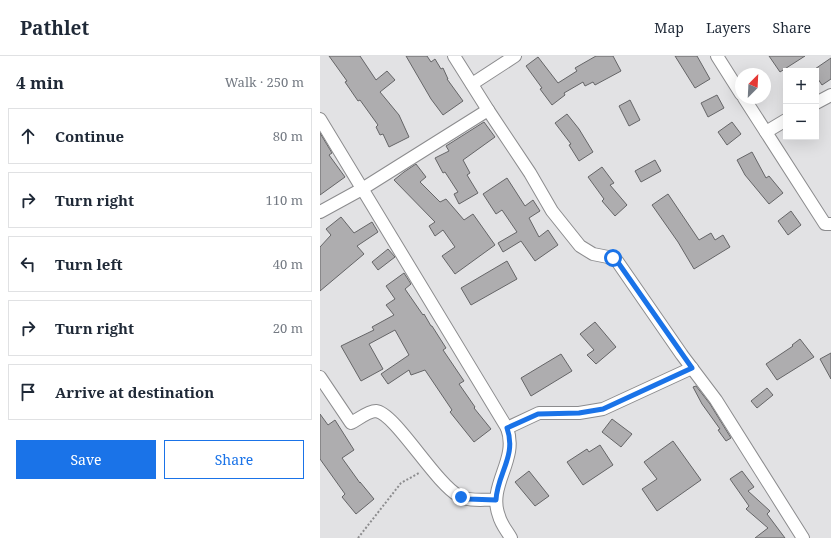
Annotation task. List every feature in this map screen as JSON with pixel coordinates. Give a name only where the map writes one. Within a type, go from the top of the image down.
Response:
[{"type":"street","points":[[454,56],[530,172],[552,211],[580,246],[593,254],[608,257],[617,261],[716,400],[803,538]]},
{"type":"street","points":[[472,84],[515,56]]},
{"type":"street","points":[[717,56],[735,84]]},
{"type":"street","points":[[819,101],[831,95]]},
{"type":"street","points":[[748,104],[825,224],[831,224]]},
{"type":"street","points":[[320,212],[362,189],[488,110]]},
{"type":"street","points":[[320,119],[507,428],[510,452],[496,492],[496,500],[499,517],[511,538]]},
{"type":"street","points":[[766,132],[783,122]]},
{"type":"street","points":[[507,428],[538,414],[579,413],[603,409],[692,368]]},
{"type":"street","points":[[320,377],[351,423],[372,412],[381,413],[392,420],[429,467],[454,493],[468,499],[496,500]]},
{"type":"path","points":[[358,538],[401,483],[429,467]]},
{"type":"building","points":[[329,56],[360,56],[376,80],[387,71],[395,80],[380,92],[399,115],[409,137],[389,147],[383,134],[380,135],[376,127],[378,125],[360,100],[358,101],[345,82],[347,81]]},
{"type":"building","points":[[406,56],[427,56],[431,62],[435,59],[441,69],[443,68],[447,79],[463,101],[443,115],[431,99]]},
{"type":"building","points":[[596,56],[613,56],[621,71],[595,85],[593,82],[585,86],[583,82],[564,93],[565,95],[552,105],[526,66],[538,57],[558,83],[577,71],[575,68]]},
{"type":"building","points":[[675,56],[697,56],[710,79],[695,88]]},
{"type":"building","points":[[769,56],[805,56],[786,68],[783,68],[783,70],[780,72]]},
{"type":"building","points":[[831,58],[831,79],[822,85],[819,80],[819,68],[816,68]]},
{"type":"building","points":[[717,95],[724,108],[708,117],[701,103]]},
{"type":"building","points":[[630,100],[640,120],[629,126],[619,106]]},
{"type":"building","points":[[567,114],[579,129],[593,152],[579,161],[569,145],[571,144],[555,123]]},
{"type":"building","points":[[484,122],[495,137],[463,160],[470,173],[467,175],[478,193],[459,204],[454,194],[458,192],[445,172],[443,173],[435,158],[449,151],[446,146]]},
{"type":"building","points":[[732,122],[741,134],[727,145],[718,132]]},
{"type":"building","points":[[320,133],[332,153],[329,155],[345,177],[320,195]]},
{"type":"building","points":[[752,152],[766,178],[769,176],[783,193],[769,204],[745,175],[737,160]]},
{"type":"building","points":[[655,160],[661,171],[641,182],[635,171]]},
{"type":"building","points":[[416,164],[426,177],[420,182],[440,202],[446,199],[464,220],[473,214],[495,245],[455,274],[442,256],[455,247],[443,230],[435,236],[429,226],[435,222],[394,180]]},
{"type":"building","points":[[602,167],[614,183],[610,185],[627,205],[615,216],[602,201],[604,199],[588,177]]},
{"type":"building","points":[[507,178],[525,206],[533,200],[540,211],[529,218],[539,237],[548,230],[558,245],[535,261],[521,241],[503,252],[498,243],[517,232],[502,210],[496,214],[483,194]]},
{"type":"building","points":[[668,194],[699,240],[711,233],[715,240],[723,235],[730,247],[694,269],[678,242],[652,205]]},
{"type":"building","points":[[791,211],[801,225],[788,235],[778,221]]},
{"type":"building","points":[[341,217],[354,233],[372,222],[378,232],[357,246],[364,254],[320,291],[320,247],[331,235],[326,229]]},
{"type":"building","points":[[388,249],[395,257],[378,270],[372,262]]},
{"type":"building","points":[[507,261],[517,279],[471,305],[461,288]]},
{"type":"building","points":[[404,273],[411,284],[405,289],[423,315],[424,314],[446,348],[443,350],[464,381],[459,384],[475,407],[474,408],[491,429],[474,442],[450,412],[452,410],[425,370],[411,375],[409,370],[388,384],[381,374],[409,355],[395,330],[369,344],[383,369],[361,381],[341,346],[374,330],[372,327],[394,315],[386,305],[395,299],[386,286]]},
{"type":"building","points":[[595,322],[616,347],[596,364],[587,355],[594,350],[580,334]]},
{"type":"building","points":[[800,339],[814,357],[777,380],[766,364],[793,346],[792,345]]},
{"type":"building","points":[[831,353],[831,379],[820,359]]},
{"type":"building","points":[[561,354],[572,371],[531,396],[521,378]]},
{"type":"building","points":[[696,386],[710,404],[731,438],[726,441],[718,430],[720,429],[702,404],[693,387]]},
{"type":"building","points":[[767,388],[773,395],[757,408],[751,401]]},
{"type":"building","points":[[320,414],[328,425],[335,420],[354,450],[342,458],[374,499],[356,514],[342,497],[345,494],[320,459]]},
{"type":"building","points":[[612,419],[632,434],[621,447],[602,432]]},
{"type":"building","points":[[673,441],[701,480],[657,511],[642,489],[657,479],[644,462]]},
{"type":"building","points":[[600,445],[613,465],[583,485],[567,462],[587,449],[589,452]]},
{"type":"building","points":[[529,471],[549,496],[535,506],[515,482]]},
{"type":"building","points":[[742,471],[754,487],[748,491],[770,511],[767,514],[785,538],[755,538],[768,528],[746,509],[749,506],[730,479]]},
{"type":"route","points":[[461,497],[468,499],[496,500],[496,492],[510,452],[510,435],[507,428],[538,414],[592,412],[603,409],[692,368],[617,261],[613,258]]}]
